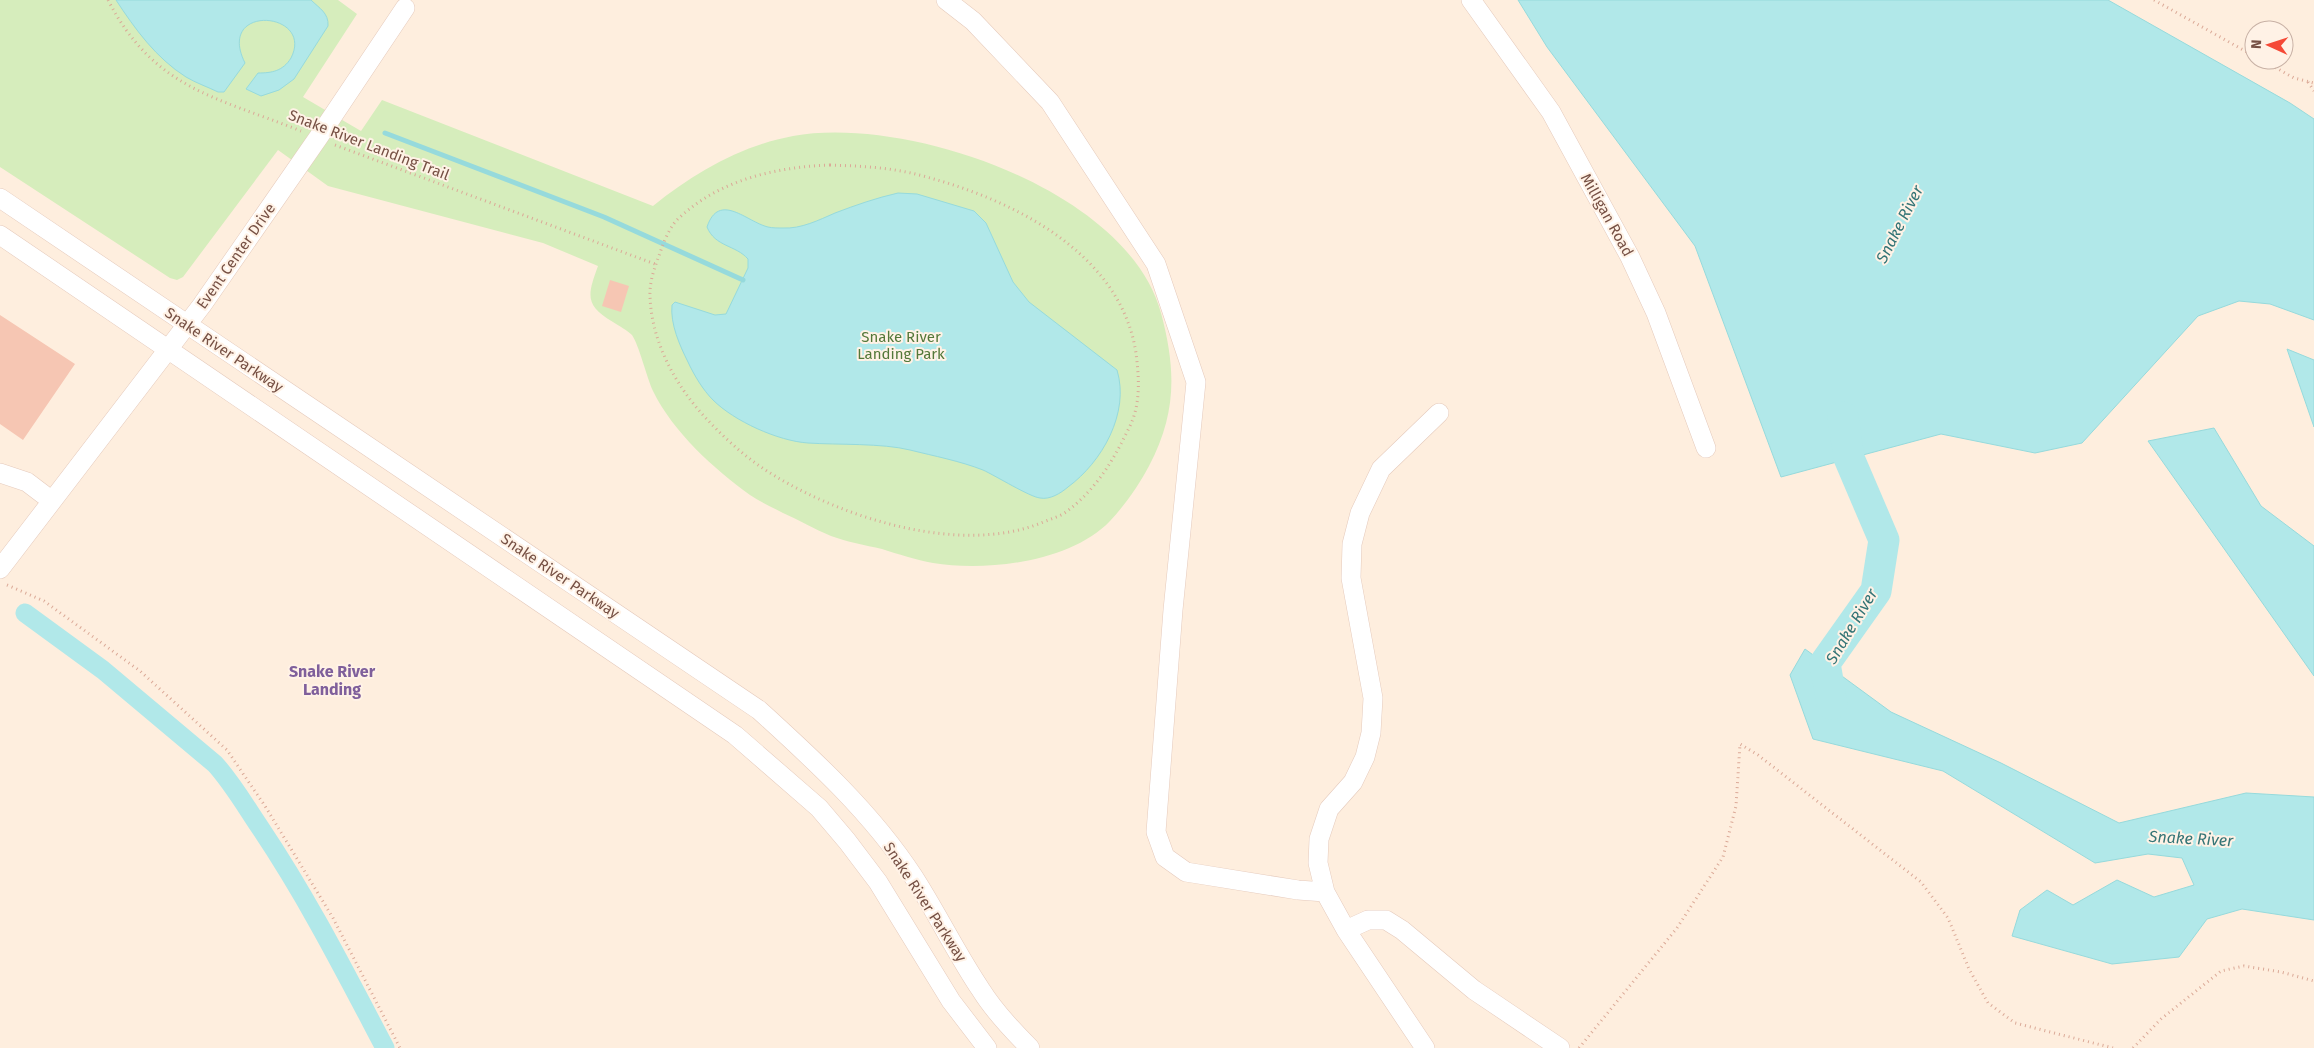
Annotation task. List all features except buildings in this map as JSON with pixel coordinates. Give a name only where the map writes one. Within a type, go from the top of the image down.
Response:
[{"type":"street","points":[[946,0],[973,21],[1050,102],[1130,224],[1156,264],[1196,382],[1173,610],[1156,832],[1165,857],[1186,872],[1298,890],[1325,892]]},
{"type":"street","name":"Milligan Road","points":[[1471,0],[1551,112],[1630,256],[1656,313],[1706,448]]},
{"type":"street","name":"Event Center Drive","points":[[0,569],[187,325],[318,138],[405,8]]},
{"type":"street","name":"Snake River Parkway","points":[[0,198],[759,710],[811,757],[869,816],[912,876],[982,992],[1013,1031],[1030,1048]]},
{"type":"street","name":"Snake River Parkway","points":[[0,235],[735,735],[819,808],[878,882],[951,1000],[987,1048]]},
{"type":"street","points":[[1425,1048],[1346,930],[1325,892],[1318,863],[1319,839],[1329,810],[1353,782],[1365,757],[1371,732],[1374,698],[1351,578],[1352,544],[1360,513],[1381,469],[1440,413]]},
{"type":"street","points":[[0,473],[27,482],[52,501]]},
{"type":"street","points":[[1346,930],[1368,920],[1386,920],[1402,930],[1474,990],[1560,1048]]},
{"type":"path","name":"Snake River Landing Trail","points":[[108,0],[122,26],[160,68],[183,84],[203,94],[655,264]]},
{"type":"path","points":[[2154,0],[2244,50]]},
{"type":"path","points":[[2280,70],[2294,78],[2314,83]]},
{"type":"path","points":[[2308,82],[2314,91]]},
{"type":"path","points":[[804,166],[869,167],[908,172],[978,194],[994,200],[1050,231],[1093,264],[1116,295],[1132,331],[1140,380],[1134,419],[1116,456],[1094,488],[1063,514],[1027,529],[980,536],[929,532],[876,519],[821,500],[774,476],[734,446],[701,413],[677,379],[660,348],[652,319],[650,290],[655,264],[666,236],[676,220],[698,203],[738,182],[766,172],[804,166]]},
{"type":"path","points":[[0,582],[44,601],[140,671],[227,750],[265,806],[333,918],[400,1048]]},
{"type":"path","points":[[1579,1048],[1677,928],[1723,857],[1736,806],[1740,744],[1758,755],[1921,882],[1948,918],[1969,969],[1988,1003],[2014,1023],[2113,1048]]},
{"type":"path","points":[[2133,1048],[2161,1019],[2221,971],[2244,966],[2281,972],[2314,981]]},
{"type":"green space","name":"Snake River Landing Park","points":[[0,0],[338,0],[357,14],[303,97],[361,131],[382,100],[653,206],[718,162],[755,147],[793,136],[840,133],[894,138],[951,150],[1007,170],[1060,197],[1106,230],[1140,269],[1161,313],[1166,333],[1171,372],[1169,409],[1158,447],[1136,488],[1110,521],[1093,535],[1051,555],[1027,561],[1002,564],[954,565],[920,560],[831,536],[754,498],[722,474],[696,449],[661,406],[653,391],[632,335],[604,316],[593,305],[591,292],[598,266],[543,243],[328,186],[278,150],[183,277],[177,280],[170,278],[0,167]]},
{"type":"water","points":[[116,0],[311,0],[325,14],[328,26],[294,79],[279,90],[261,96],[246,89],[258,73],[272,72],[284,66],[291,58],[295,42],[290,31],[279,23],[266,20],[253,23],[243,30],[239,44],[245,63],[224,92],[218,92],[186,77],[165,61],[139,32]]},
{"type":"water","points":[[1518,0],[2108,0],[2290,103],[2314,119],[2314,320],[2270,304],[2239,301],[2198,316],[2082,443],[2035,453],[1941,434],[1781,477],[1695,246],[1547,47]]},
{"type":"water","points":[[898,193],[917,194],[974,211],[986,223],[1013,282],[1029,302],[1117,370],[1120,386],[1120,403],[1110,435],[1092,464],[1080,477],[1059,494],[1048,498],[1035,497],[983,470],[956,461],[910,450],[873,445],[808,443],[770,434],[744,422],[722,408],[706,392],[693,372],[676,335],[672,305],[675,302],[715,315],[726,314],[748,268],[748,259],[743,254],[720,242],[711,234],[707,227],[712,216],[719,211],[726,210],[743,215],[768,227],[790,228],[810,224],[858,204]]},
{"type":"water","points":[[2287,349],[2314,360],[2314,427]]},
{"type":"water","points":[[2214,428],[2261,506],[2314,546],[2314,676],[2148,441]]},
{"type":"water","points":[[1805,649],[1891,712],[2001,763],[2119,823],[2246,793],[2314,797],[2314,920],[2242,909],[2207,919],[2179,957],[2112,964],[2012,936],[2020,910],[2047,890],[2073,905],[2117,880],[2154,897],[2194,885],[2182,858],[2148,854],[2095,863],[1943,771],[1813,739],[1790,675]]},
{"type":"waterway","points":[[385,133],[604,217],[743,280]]},
{"type":"waterway","name":"Snake River","points":[[1832,704],[1825,663],[1876,591],[1884,540],[1849,458],[1843,417]]},
{"type":"waterway","points":[[25,613],[103,670],[215,764],[222,772],[295,882],[385,1048]]},
{"type":"district","name":"Snake River Landing","points":[[332,680]]}]
